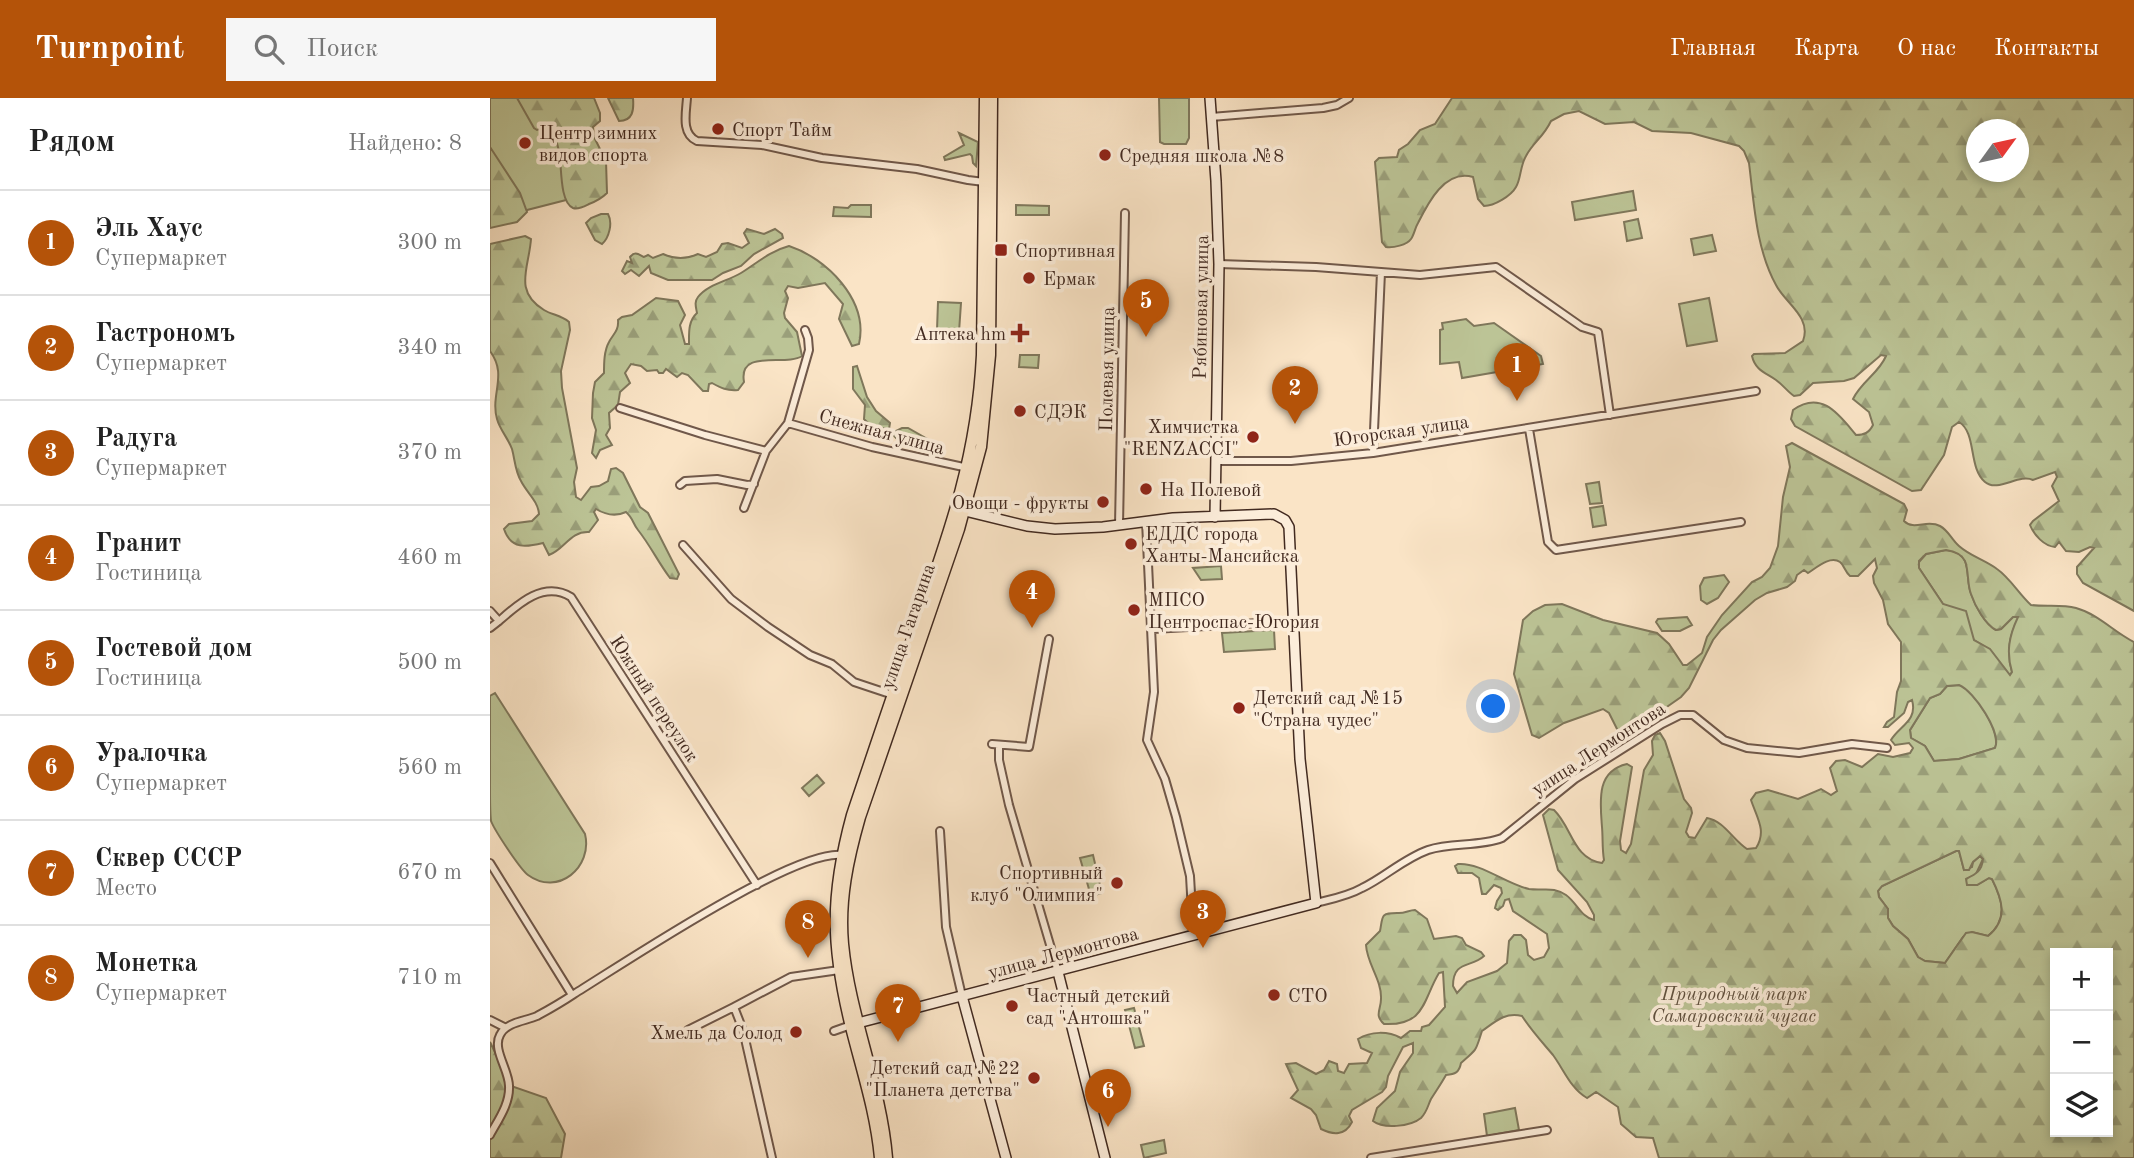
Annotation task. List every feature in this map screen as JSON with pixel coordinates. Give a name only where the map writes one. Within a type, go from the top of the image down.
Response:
[{"type":"main road","name":"улица Гагарина","points":[[985,98],[988,182]]},
{"type":"main road","name":"улица Гагарина","points":[[887,1158],[882,1114],[839,970],[835,908],[845,856],[864,792],[961,510],[988,392],[986,317],[992,98]]},
{"type":"main road","name":"улица Гагарина","points":[[845,856],[843,943],[854,1024],[874,1115],[880,1158]]},
{"type":"street","points":[[687,98],[687,132],[694,140],[752,144],[822,158],[928,170],[988,182]]},
{"type":"street","name":"Рябиновая улица","points":[[1210,98],[1219,264],[1215,517]]},
{"type":"street","points":[[1211,117],[1323,108],[1338,105],[1349,98]]},
{"type":"street","name":"Полевая улица","points":[[1119,525],[1125,213]]},
{"type":"street","points":[[1219,264],[1429,275],[1491,267],[1501,270],[1582,327],[1598,332],[1610,415]]},
{"type":"street","points":[[1373,453],[1381,272]]},
{"type":"street","name":"Снежная улица","points":[[744,508],[766,451],[788,423],[809,350],[805,330]]},
{"type":"street","name":"Югорская улица","points":[[1216,461],[1291,461],[1373,453],[1756,391]]},
{"type":"street","points":[[620,408],[766,451]]},
{"type":"street","name":"Снежная улица","points":[[788,423],[872,447],[972,469]]},
{"type":"street","points":[[1529,429],[1548,542],[1556,550],[1741,522]]},
{"type":"street","points":[[680,485],[685,481],[717,479],[754,484]]},
{"type":"street","points":[[961,510],[1046,529],[1215,517],[1279,515],[1285,520],[1289,527],[1300,759],[1316,903]]},
{"type":"street","points":[[1146,521],[1153,628],[1154,699],[1147,740],[1161,770],[1176,817],[1190,876],[1192,911],[1197,935]]},
{"type":"street","points":[[683,545],[731,599],[768,627],[810,655],[832,663],[850,680],[897,696]]},
{"type":"street","name":"Южный переулок","points":[[499,621],[533,595],[560,592],[571,597],[757,886]]},
{"type":"street","points":[[490,611],[499,621],[490,628]]},
{"type":"street","points":[[1153,628],[1293,621]]},
{"type":"street","points":[[1049,639],[1029,747],[996,744],[1009,805],[1058,972],[1105,1158]]},
{"type":"street","name":"улица Лермонтова","points":[[854,1024],[1316,903],[1362,888],[1427,850],[1449,844],[1502,838],[1575,779],[1680,715],[1693,715],[1716,736],[1746,748],[1799,753],[1852,744],[1887,748]]},
{"type":"street","points":[[940,831],[946,927],[1006,1158]]},
{"type":"street","points":[[490,1135],[508,1098],[508,1076],[498,1045],[499,1035],[506,1028],[536,1016],[637,954],[757,886],[817,858],[845,856]]},
{"type":"street","points":[[490,863],[572,995]]},
{"type":"street","points":[[688,1030],[791,977],[839,970]]},
{"type":"street","points":[[734,1007],[743,1030],[772,1158]]},
{"type":"street","points":[[490,1020],[506,1028]]},
{"type":"street","points":[[834,1031],[854,1024]]},
{"type":"street","points":[[1371,1158],[1547,1130]]},
{"type":"green space","name":"Центр зимних видов спорта","points":[[490,98],[518,98],[536,126],[557,131],[574,198],[523,211],[490,156]]},
{"type":"green space","points":[[517,98],[594,98],[600,121],[593,127],[594,137],[606,161],[605,195],[579,208],[573,208],[569,204],[563,191],[559,151],[552,132],[549,126],[537,130],[534,128]]},
{"type":"green space","points":[[608,98],[633,98],[630,117],[619,121]]},
{"type":"green space","points":[[1159,98],[1189,98],[1189,138],[1186,144],[1160,142]]},
{"type":"green space","points":[[1452,98],[2134,98],[2134,611],[2083,583],[2077,574],[2077,567],[2094,548],[2079,552],[2066,551],[2059,542],[2055,547],[2043,542],[2032,529],[2030,525],[2033,521],[2059,501],[2052,486],[2057,477],[2055,472],[2033,480],[2021,479],[1990,485],[1976,468],[1968,434],[1959,422],[1952,427],[1944,455],[1921,490],[1912,491],[1795,426],[1791,419],[1793,410],[1813,402],[1837,413],[1856,435],[1868,432],[1873,425],[1869,412],[1853,399],[1886,356],[1881,355],[1854,378],[1813,383],[1800,395],[1794,396],[1756,365],[1752,356],[1754,354],[1785,353],[1803,341],[1805,332],[1801,317],[1780,292],[1769,271],[1757,226],[1749,163],[1739,146],[1691,133],[1652,131],[1634,122],[1605,124],[1579,111],[1564,114],[1551,121],[1529,151],[1518,184],[1506,197],[1484,206],[1478,199],[1473,177],[1454,178],[1432,198],[1409,241],[1400,246],[1386,247],[1382,242],[1375,162],[1379,158],[1397,157],[1399,150],[1420,130],[1435,124]]},
{"type":"green space","points":[[959,133],[978,142],[976,166],[970,154],[945,160],[944,157],[964,145]]},
{"type":"green space","points":[[490,147],[520,193],[527,212],[517,222],[490,228]]},
{"type":"green space","points":[[1633,191],[1636,210],[1575,220],[1572,202]]},
{"type":"green space","points":[[851,205],[871,205],[871,217],[833,216],[834,207],[848,208]]},
{"type":"green space","points":[[1016,205],[1049,206],[1049,215],[1016,215]]},
{"type":"green space","points":[[601,214],[608,214],[610,222],[608,234],[602,244],[595,240],[586,223]]},
{"type":"green space","points":[[1638,219],[1642,238],[1627,241],[1624,222]]},
{"type":"green space","points":[[747,229],[764,234],[775,229],[783,238],[754,254],[741,266],[712,280],[668,280],[651,273],[649,266],[639,276],[631,270],[625,274],[622,271],[627,261],[632,263],[630,257],[635,254],[653,258],[663,254],[676,258],[698,254],[706,257],[717,252],[722,244],[728,243],[742,248],[749,243],[744,233]]},
{"type":"green space","points":[[1712,235],[1716,251],[1694,255],[1691,239]]},
{"type":"green space","points":[[525,236],[531,239],[525,278],[529,295],[534,303],[544,310],[569,322],[570,330],[561,371],[577,468],[574,482],[576,497],[581,500],[591,487],[608,481],[611,469],[616,468],[623,473],[640,507],[648,513],[679,574],[677,579],[670,578],[626,512],[611,515],[596,509],[594,512],[598,520],[589,532],[577,534],[549,555],[543,543],[525,546],[515,544],[507,536],[504,529],[509,524],[532,521],[539,514],[519,477],[512,449],[500,427],[495,410],[498,368],[490,351],[490,244]]},
{"type":"green space","points":[[789,246],[817,260],[842,283],[857,312],[859,344],[852,346],[839,319],[843,304],[825,283],[798,288],[788,286],[785,291],[788,298],[785,318],[797,332],[802,356],[795,359],[765,360],[748,365],[744,372],[744,382],[738,390],[724,389],[712,383],[709,384],[708,391],[703,391],[688,375],[682,373],[677,377],[666,369],[659,373],[657,370],[647,371],[641,366],[631,364],[625,373],[630,383],[620,392],[618,405],[609,413],[610,428],[606,435],[612,445],[600,450],[596,458],[592,453],[596,430],[592,418],[593,393],[595,382],[604,373],[606,349],[617,330],[618,320],[632,315],[656,298],[678,301],[685,315],[680,325],[685,344],[689,344],[691,323],[697,313],[696,301],[702,293]]},
{"type":"green space","points":[[1709,298],[1717,341],[1687,346],[1679,304]]},
{"type":"green space","points":[[938,302],[961,303],[959,332],[937,330]]},
{"type":"green space","points":[[1466,319],[1474,326],[1494,323],[1541,356],[1543,364],[1462,378],[1459,362],[1440,364],[1440,330],[1443,329],[1442,323]]},
{"type":"green space","points":[[1020,355],[1039,355],[1038,368],[1019,367]]},
{"type":"green space","points":[[857,366],[867,397],[876,411],[890,423],[889,429],[872,427],[864,419],[865,405],[853,389],[853,367]]},
{"type":"green space","points":[[902,428],[908,428],[931,441],[931,445],[917,446],[901,441],[893,435]]},
{"type":"green space","name":"Природный парк Самаровский чугас","points":[[1792,443],[1904,504],[1907,510],[1904,521],[1908,524],[1935,524],[1946,530],[1963,549],[2002,573],[2031,605],[2076,608],[2099,619],[2134,642],[2134,1158],[1659,1158],[1653,1138],[1636,1137],[1621,1124],[1618,1107],[1596,1092],[1587,1098],[1576,1090],[1522,1016],[1516,1015],[1501,1018],[1482,1031],[1475,1049],[1456,1072],[1446,1075],[1425,1113],[1416,1121],[1390,1126],[1373,1121],[1377,1108],[1395,1091],[1400,1072],[1413,1053],[1413,1043],[1403,1047],[1382,1092],[1352,1110],[1349,1116],[1352,1122],[1346,1130],[1334,1133],[1321,1129],[1311,1109],[1291,1098],[1298,1090],[1286,1064],[1296,1063],[1316,1074],[1324,1070],[1329,1061],[1337,1064],[1338,1071],[1344,1073],[1349,1064],[1367,1063],[1372,1053],[1361,1048],[1358,1039],[1379,1033],[1401,1038],[1410,1031],[1421,1031],[1422,1027],[1429,1025],[1445,1007],[1443,972],[1439,973],[1416,1016],[1398,1023],[1384,1024],[1381,1021],[1381,992],[1366,945],[1380,931],[1383,916],[1415,910],[1427,919],[1434,939],[1456,936],[1462,938],[1466,945],[1481,952],[1484,956],[1479,960],[1459,968],[1456,972],[1453,986],[1457,993],[1467,982],[1497,971],[1507,963],[1509,941],[1514,935],[1521,935],[1526,940],[1528,955],[1534,960],[1544,957],[1549,948],[1547,934],[1513,911],[1509,899],[1505,900],[1498,910],[1495,908],[1502,893],[1501,888],[1494,885],[1486,894],[1482,894],[1479,878],[1472,873],[1458,873],[1455,866],[1475,866],[1529,889],[1562,892],[1586,916],[1594,920],[1587,902],[1558,870],[1543,815],[1549,809],[1554,810],[1579,849],[1592,860],[1602,863],[1602,788],[1610,773],[1627,764],[1632,767],[1620,841],[1621,850],[1626,853],[1631,844],[1644,770],[1653,755],[1652,741],[1655,735],[1660,733],[1665,741],[1684,799],[1691,808],[1686,832],[1689,837],[1695,838],[1707,818],[1718,823],[1747,849],[1756,848],[1761,836],[1760,824],[1751,800],[1756,793],[1768,790],[1798,799],[1821,789],[1831,795],[1837,791],[1830,768],[1836,761],[1845,760],[1862,767],[1878,754],[1893,757],[1910,753],[1913,748],[1909,743],[1895,745],[1891,740],[1910,718],[1912,700],[1908,702],[1904,713],[1888,727],[1884,727],[1894,717],[1901,681],[1901,642],[1888,624],[1883,600],[1874,583],[1873,576],[1877,568],[1875,559],[1858,576],[1850,576],[1836,560],[1828,561],[1808,573],[1804,570],[1787,587],[1755,600],[1713,640],[1689,688],[1681,697],[1631,732],[1625,735],[1619,733],[1609,713],[1603,709],[1564,723],[1539,738],[1532,735],[1514,674],[1523,620],[1545,605],[1562,604],[1603,620],[1657,633],[1669,644],[1683,665],[1687,665],[1702,653],[1707,637],[1722,615],[1752,582],[1762,577],[1770,568],[1778,546],[1783,497],[1790,467],[1786,446]],"holes":[[[1946,550],[1961,556],[1965,561],[1973,599],[1988,624],[1996,630],[2001,629],[2013,617],[2018,617],[2009,644],[2010,675],[1990,649],[1974,640],[1966,611],[1943,604],[1919,568],[1919,561],[1926,554]],[[1959,685],[1972,695],[1991,723],[1995,748],[1959,759],[1934,761],[1925,746],[1911,738],[1910,730],[1930,698],[1940,694],[1947,686]],[[1959,851],[1964,870],[1969,870],[1980,856],[1983,859],[1976,874],[1966,879],[1967,885],[1977,885],[1992,879],[2001,901],[2001,916],[1999,923],[1988,936],[1966,933],[1945,963],[1925,961],[1918,957],[1908,939],[1893,926],[1888,918],[1888,909],[1878,891],[1882,886]]]},
{"type":"green space","points":[[1599,482],[1602,503],[1590,504],[1586,484]]},
{"type":"green space","points":[[1603,506],[1606,525],[1593,527],[1590,508]]},
{"type":"green space","points":[[1946,550],[1957,553],[1965,561],[1973,599],[1992,628],[2001,629],[2013,617],[2019,617],[2010,644],[2010,676],[1990,650],[1974,640],[1943,604],[1919,568],[1919,562],[1926,554]]},
{"type":"green space","points":[[1221,566],[1222,579],[1201,580],[1193,568]]},
{"type":"green space","points":[[1724,575],[1729,582],[1718,598],[1707,604],[1701,600],[1700,586],[1704,578]]},
{"type":"green space","points":[[1687,617],[1692,625],[1680,631],[1662,631],[1656,622],[1658,619]]},
{"type":"green space","points":[[1274,630],[1275,649],[1224,652],[1222,633]]},
{"type":"green space","points":[[1960,685],[1972,695],[1991,723],[1995,748],[1959,759],[1934,761],[1925,746],[1911,738],[1910,730],[1930,698],[1940,694],[1947,686]]},
{"type":"green space","points":[[495,693],[585,834],[584,857],[571,875],[561,880],[551,883],[528,875],[508,850],[491,821],[490,696]]},
{"type":"green space","points":[[817,775],[824,783],[809,796],[802,788]]},
{"type":"green space","points":[[1959,851],[1964,870],[1972,867],[1973,862],[1980,856],[1983,859],[1975,876],[1970,877],[1968,885],[1977,885],[1992,879],[2001,901],[2001,916],[1999,923],[1988,936],[1972,932],[1963,937],[1945,963],[1925,961],[1918,957],[1908,939],[1893,926],[1888,918],[1888,909],[1878,891],[1882,886]]},
{"type":"green space","points":[[1093,855],[1102,893],[1091,896],[1080,858]]},
{"type":"green space","points":[[1134,1008],[1144,1046],[1135,1048],[1125,1010]]},
{"type":"green space","points":[[490,1042],[511,1086],[546,1098],[565,1134],[561,1158],[490,1158]]},
{"type":"green space","points":[[1515,1108],[1519,1130],[1487,1136],[1484,1114]]},
{"type":"green space","points":[[1164,1140],[1166,1153],[1144,1158],[1141,1145]]},
{"type":"place","name":"Спорт Тайм","points":[[718,129]]},
{"type":"place","name":"Центр зимних видов спорта","points":[[525,143]]},
{"type":"place","name":"Средняя школа №8","points":[[1105,155]]},
{"type":"place","name":"Спортивная","points":[[1001,250]]},
{"type":"place","name":"Ермак","points":[[1029,278]]},
{"type":"place","name":"Аптека hm","points":[[1020,333]]},
{"type":"place","name":"Гостевой дом","points":[[1146,337]]},
{"type":"place","name":"Эль Хаус","points":[[1517,401]]},
{"type":"place","name":"СДЭК","points":[[1020,411]]},
{"type":"place","name":"Гастрономъ","points":[[1295,424]]},
{"type":"place","name":"Химчистка \"RENZACCI\"","points":[[1253,437]]},
{"type":"place","name":"На Полевой","points":[[1146,489]]},
{"type":"place","name":"Овощи - фрукты","points":[[1103,502]]},
{"type":"place","name":"ЕДДС города Ханты-Мансийска","points":[[1131,544]]},
{"type":"place","name":"МПСО Центроспас-Югория","points":[[1134,610]]},
{"type":"place","name":"Гранит","points":[[1032,628]]},
{"type":"place","name":"Детский сад №15 \"Страна чудес\"","points":[[1239,708]]},
{"type":"place","name":"Спортивный клуб \"Олимпия\"","points":[[1117,883]]},
{"type":"place","name":"Радуга","points":[[1203,948]]},
{"type":"place","name":"Монетка","points":[[808,958]]},
{"type":"place","name":"СТО","points":[[1274,995]]},
{"type":"place","name":"Частный детский сад \"Антошка\"","points":[[1012,1006]]},
{"type":"place","name":"Хмель да Солод","points":[[796,1032]]},
{"type":"place","name":"Сквер СССР","points":[[898,1042]]},
{"type":"place","name":"Детский сад №22 \"Планета детства\"","points":[[1034,1078]]},
{"type":"place","name":"Уралочка","points":[[1108,1127]]}]
